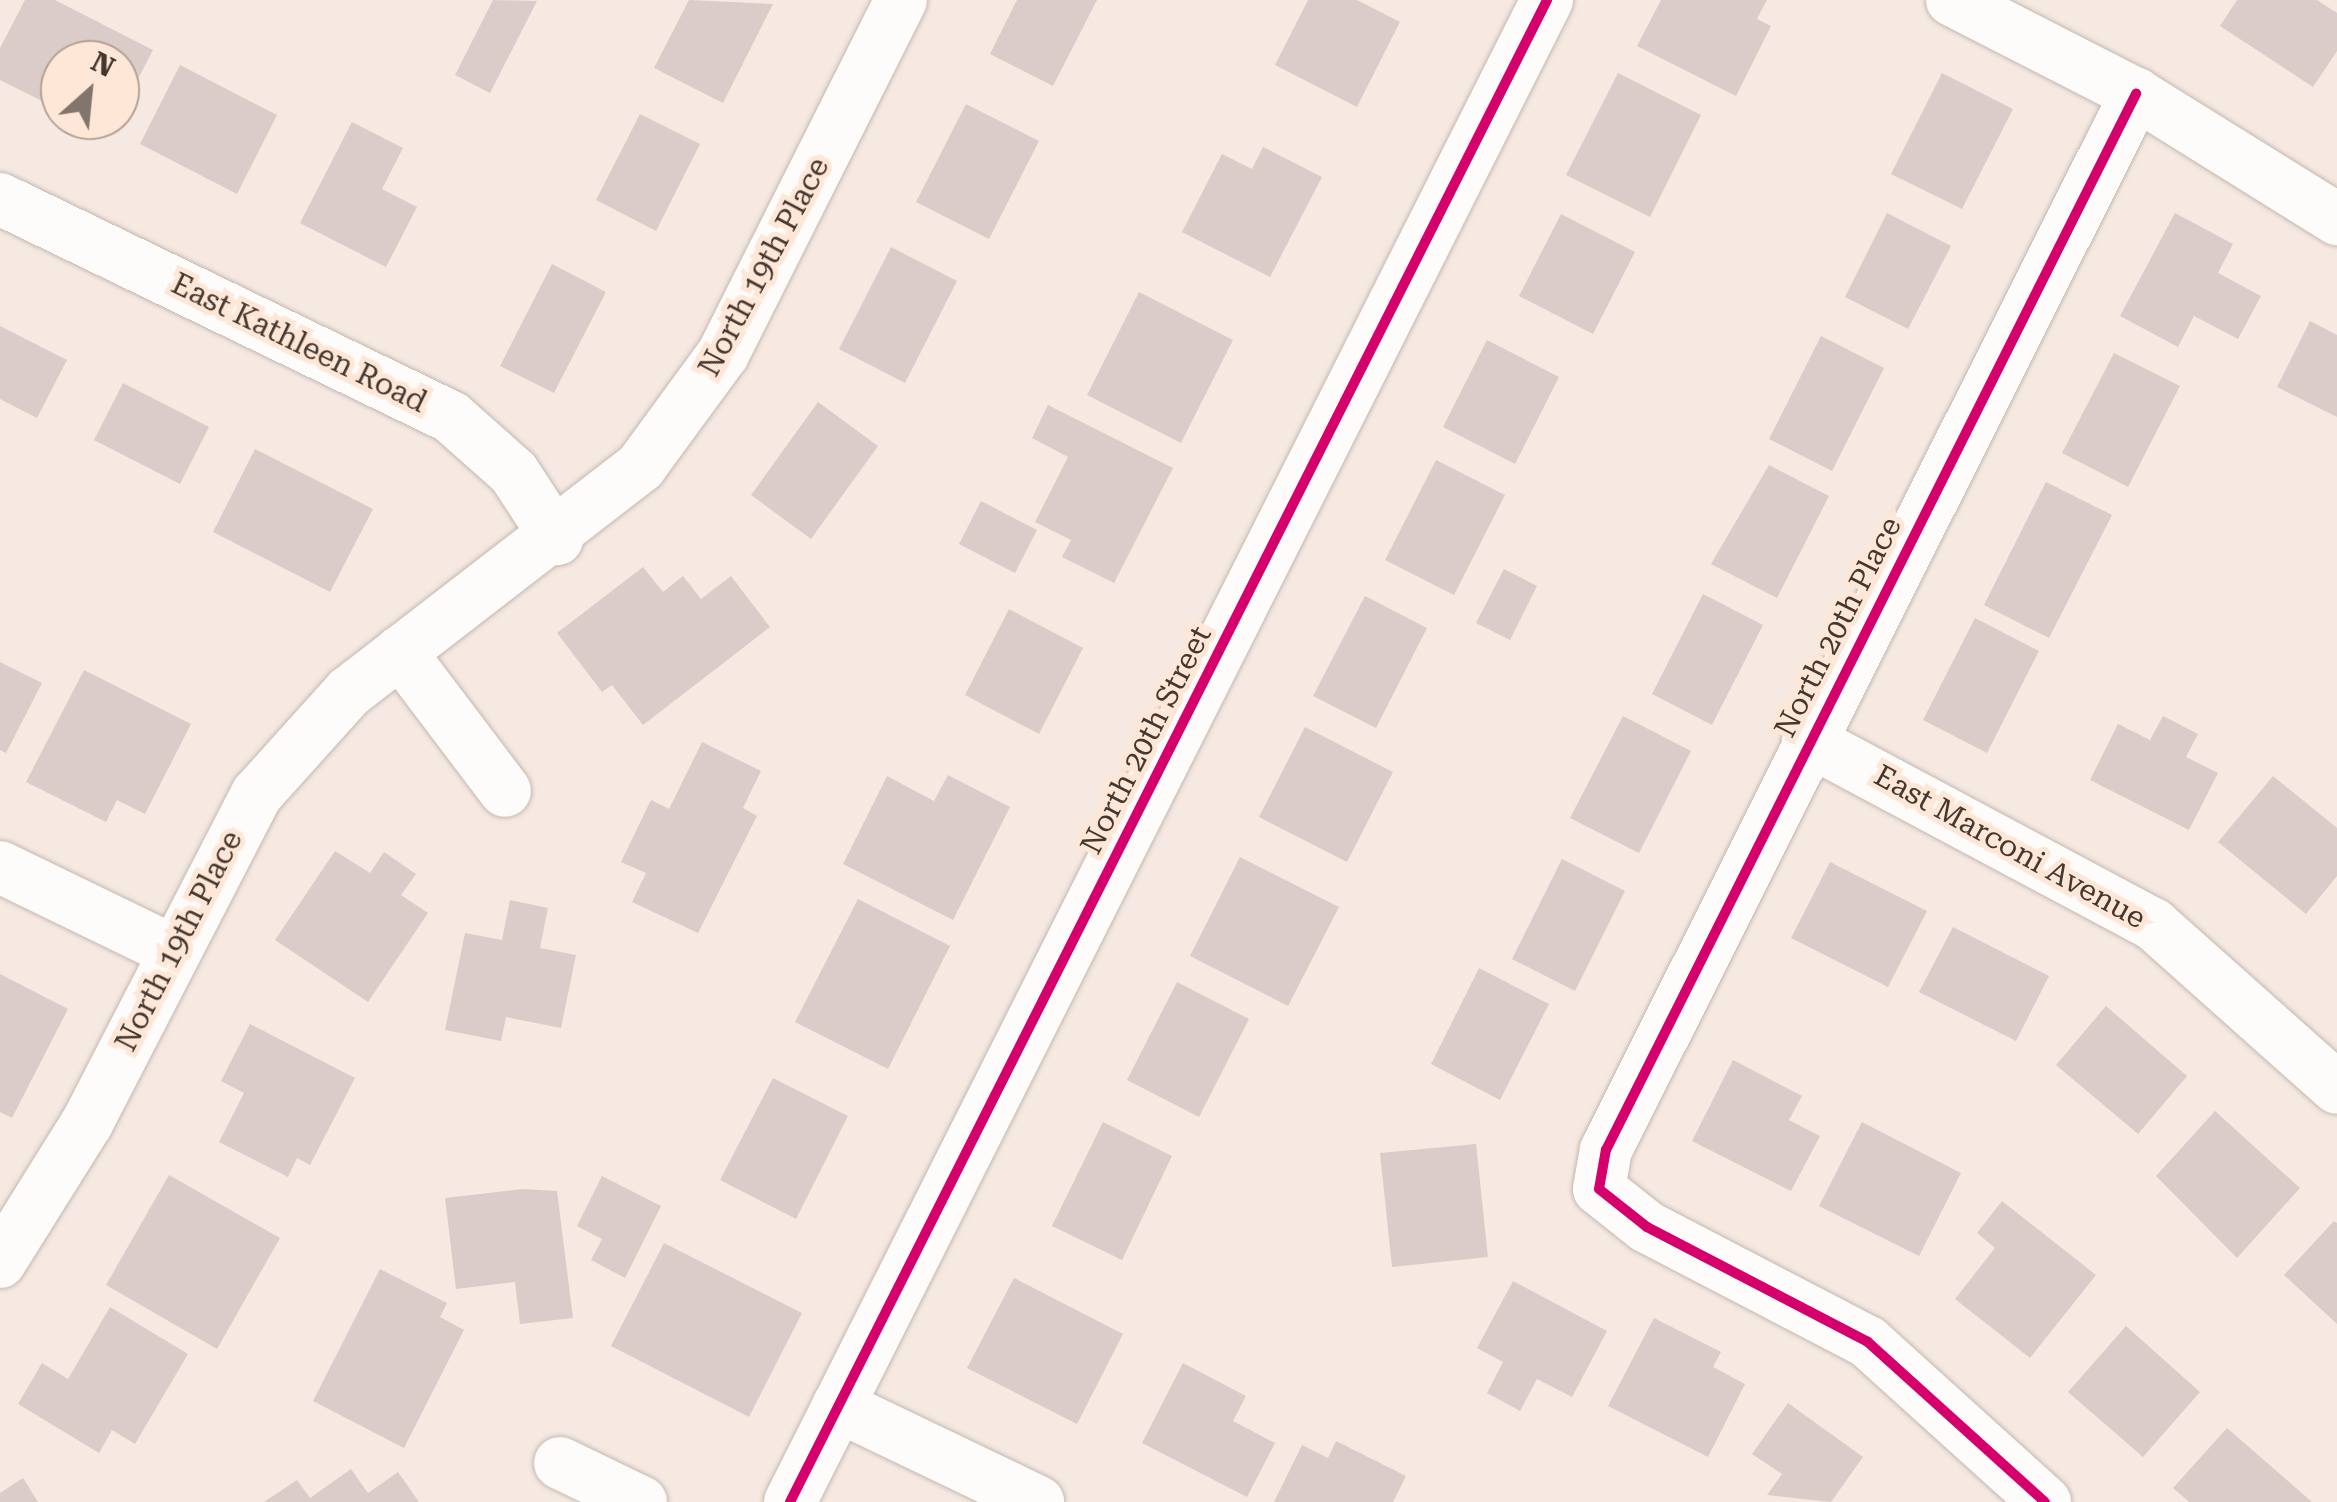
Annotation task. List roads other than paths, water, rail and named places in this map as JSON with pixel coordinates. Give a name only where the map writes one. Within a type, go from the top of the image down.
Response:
[{"type":"street","name":"North 19th Place","points":[[0,1262],[87,1123],[257,794],[349,692],[557,538],[642,466],[723,354],[901,0]]},
{"type":"street","name":"North 20th Street","points":[[790,1502],[1547,0]]},
{"type":"street","points":[[1952,0],[2136,94],[2337,219]]},
{"type":"street","name":"North 20th Place","points":[[2045,1502],[1868,1342],[1647,1227],[1600,1189],[1606,1150],[1808,740],[2136,94]]},
{"type":"street","name":"East Kathleen Road","points":[[0,199],[451,417],[514,473],[557,538]]},
{"type":"street","points":[[400,652],[505,791]]},
{"type":"street","name":"East Marconi Avenue","points":[[1808,740],[2153,924],[2337,1088]]},
{"type":"street","points":[[0,867],[173,951]]},
{"type":"street","points":[[838,1406],[1038,1502]]},
{"type":"street","points":[[560,1463],[642,1502]]}]
